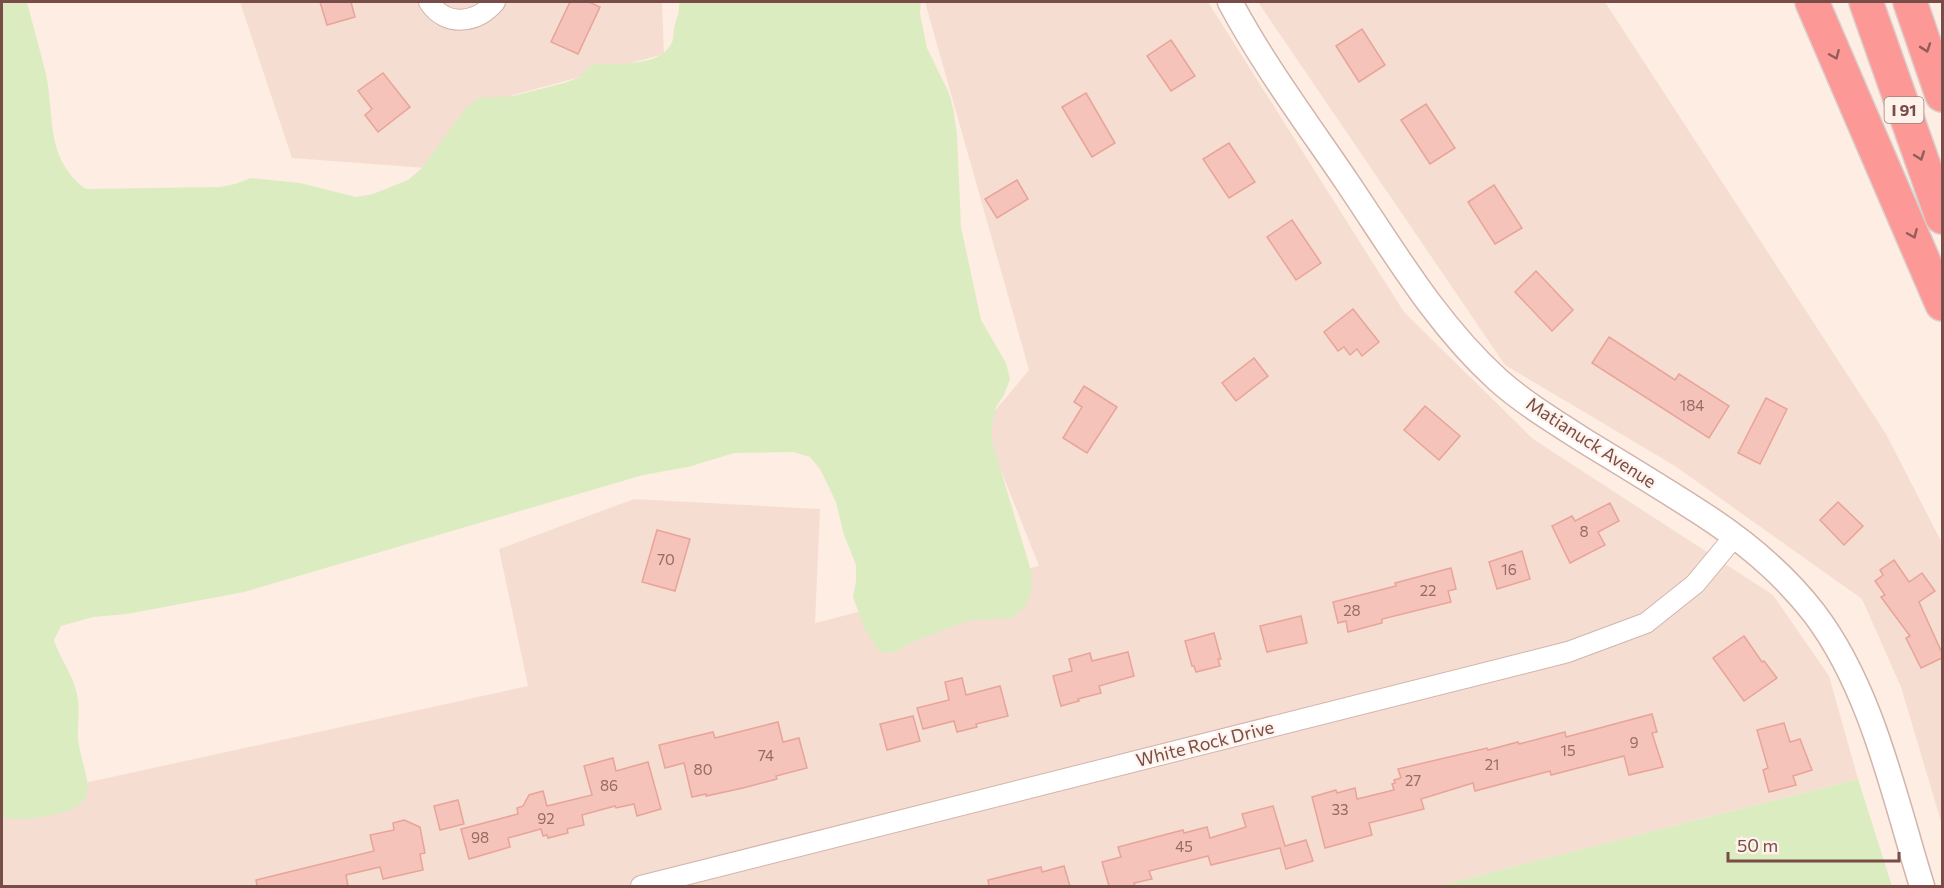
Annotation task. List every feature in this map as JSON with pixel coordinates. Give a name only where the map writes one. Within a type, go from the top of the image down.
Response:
[{"type":"highway","points":[[1812,2],[1942,304]]},
{"type":"highway","name":"I 91","points":[[1866,2],[1942,217]]},
{"type":"highway","points":[[1910,2],[1942,95]]},
{"type":"street","points":[[429,2],[440,13],[451,19],[464,20],[476,18],[488,11],[495,2]]},
{"type":"street","name":"Matianuck Avenue","points":[[1230,2],[1286,92],[1396,255],[1440,317],[1477,361],[1523,400],[1551,420],[1704,515],[1734,537],[1775,570],[1796,591],[1819,620],[1861,696],[1922,886]]},
{"type":"street","name":"White Rock Drive","points":[[641,886],[1568,652],[1646,623],[1695,584],[1734,537]]},
{"type":"shaded area","points":[[240,2],[662,2],[664,54],[506,97],[426,168],[292,158]]},
{"type":"shaded area","points":[[925,2],[1208,2],[1404,312],[1533,439],[1773,595],[1829,676],[1858,779],[1438,886],[2,886],[2,801],[528,686],[499,549],[634,499],[820,509],[815,623],[1039,566],[983,425],[1029,370]]},
{"type":"shaded area","points":[[1258,2],[1605,2],[1886,434],[1942,543],[1942,825],[1901,687],[1862,599],[1675,466],[1505,365]]},
{"type":"green space","points":[[2,2],[27,2],[46,74],[58,151],[64,165],[86,189],[220,187],[251,178],[300,183],[356,197],[373,194],[408,180],[422,168],[464,110],[478,98],[513,96],[564,83],[580,77],[591,65],[636,63],[658,57],[673,41],[679,2],[921,2],[920,14],[927,48],[949,93],[953,108],[957,134],[961,227],[981,320],[1006,363],[1010,379],[996,407],[992,425],[992,441],[1032,574],[1031,592],[1026,606],[1012,618],[967,621],[910,643],[895,652],[880,653],[864,627],[853,597],[856,565],[844,535],[836,502],[820,469],[810,457],[793,452],[734,453],[688,467],[643,475],[244,592],[127,614],[93,617],[61,626],[54,640],[77,692],[78,740],[87,781],[85,799],[68,811],[46,816],[14,819],[2,817]]},
{"type":"green space","points":[[1858,779],[1892,886],[1438,886]]},
{"type":"building","points":[[320,2],[351,2],[355,17],[327,25]]},
{"type":"building","points":[[570,2],[589,2],[600,7],[578,54],[551,42]]},
{"type":"building","points":[[1362,29],[1385,65],[1359,82],[1336,46]]},
{"type":"building","points":[[1171,40],[1195,76],[1171,91],[1147,56]]},
{"type":"building","points":[[383,73],[410,107],[378,132],[365,115],[372,109],[358,91]]},
{"type":"building","points":[[1086,93],[1115,143],[1092,157],[1062,107]]},
{"type":"building","points":[[1426,104],[1455,148],[1430,164],[1401,120]]},
{"type":"building","points":[[1229,143],[1255,182],[1229,198],[1203,159]]},
{"type":"building","points":[[1017,180],[1028,199],[997,218],[985,199]]},
{"type":"building","points":[[1494,185],[1522,228],[1495,244],[1468,202]]},
{"type":"building","points":[[1292,220],[1321,263],[1296,280],[1267,237]]},
{"type":"building","points":[[1536,271],[1573,310],[1552,331],[1515,292]]},
{"type":"building","points":[[1353,309],[1379,342],[1362,356],[1357,349],[1350,355],[1344,347],[1338,351],[1324,332]]},
{"type":"building","points":[[1609,337],[1675,380],[1679,374],[1729,406],[1709,438],[1592,363]]},
{"type":"building","points":[[1254,358],[1268,376],[1236,401],[1222,383]]},
{"type":"building","points":[[1084,386],[1117,407],[1087,453],[1063,438],[1082,407],[1074,402]]},
{"type":"building","points":[[1766,398],[1787,409],[1760,464],[1738,453]]},
{"type":"building","points":[[1425,406],[1460,436],[1439,460],[1404,430]]},
{"type":"building","points":[[1838,502],[1863,526],[1844,545],[1820,520]]},
{"type":"building","points":[[1610,503],[1619,521],[1598,532],[1605,545],[1570,563],[1552,526],[1572,516],[1575,521]]},
{"type":"building","points":[[657,530],[690,539],[675,591],[642,582]]},
{"type":"building","points":[[1522,551],[1530,579],[1497,589],[1489,562]]},
{"type":"building","points":[[1894,560],[1909,582],[1922,573],[1935,591],[1919,602],[1942,653],[1942,658],[1921,668],[1906,638],[1910,636],[1881,597],[1885,595],[1875,581],[1883,575],[1880,570]]},
{"type":"building","points":[[1451,568],[1456,589],[1448,591],[1451,602],[1382,619],[1382,623],[1348,632],[1346,621],[1338,623],[1333,602],[1396,586],[1395,583]]},
{"type":"building","points":[[1301,616],[1307,643],[1267,652],[1260,626]]},
{"type":"building","points":[[1214,633],[1221,659],[1218,659],[1220,666],[1196,672],[1185,641]]},
{"type":"building","points":[[1744,636],[1762,662],[1764,661],[1777,678],[1744,701],[1713,658]]},
{"type":"building","points":[[1128,652],[1134,676],[1099,686],[1101,693],[1061,706],[1053,676],[1072,671],[1069,659],[1090,653],[1092,661]]},
{"type":"building","points":[[962,678],[966,695],[1000,686],[1008,716],[976,724],[977,727],[957,732],[954,721],[923,729],[917,708],[949,700],[945,682]]},
{"type":"building","points":[[1652,714],[1657,732],[1652,733],[1663,767],[1629,775],[1624,756],[1551,775],[1550,771],[1475,791],[1473,783],[1421,799],[1424,809],[1369,823],[1372,835],[1325,848],[1312,797],[1336,790],[1337,793],[1355,788],[1357,799],[1394,790],[1392,784],[1395,783],[1394,780],[1401,778],[1398,769],[1565,732],[1566,737]]},
{"type":"building","points":[[913,716],[920,741],[887,750],[880,724]]},
{"type":"building","points":[[778,722],[783,742],[799,738],[807,768],[743,788],[692,797],[684,763],[665,768],[659,745],[713,732],[715,738]]},
{"type":"building","points":[[1784,723],[1790,742],[1800,739],[1812,770],[1793,776],[1796,785],[1769,792],[1763,770],[1768,768],[1757,730]]},
{"type":"building","points":[[613,758],[616,771],[648,762],[661,809],[637,816],[634,804],[616,808],[615,806],[582,815],[584,825],[567,829],[568,833],[548,838],[547,835],[543,836],[541,829],[508,838],[510,847],[469,859],[461,829],[518,814],[517,808],[523,806],[529,795],[543,791],[547,806],[592,795],[584,766]]},
{"type":"building","points":[[458,800],[464,824],[440,830],[434,806]]},
{"type":"building","points":[[1273,806],[1285,846],[1306,840],[1313,861],[1286,869],[1280,848],[1211,865],[1208,856],[1149,871],[1152,879],[1134,883],[1135,886],[1109,886],[1102,862],[1121,857],[1118,847],[1183,830],[1184,833],[1207,827],[1210,838],[1246,827],[1242,814]]},
{"type":"building","points":[[404,820],[420,827],[425,853],[420,854],[423,870],[383,879],[380,867],[346,875],[348,886],[257,886],[256,880],[374,851],[370,835],[394,830],[393,823]]},
{"type":"building","points":[[1064,866],[1070,886],[989,886],[988,880],[1041,867],[1042,872]]}]
